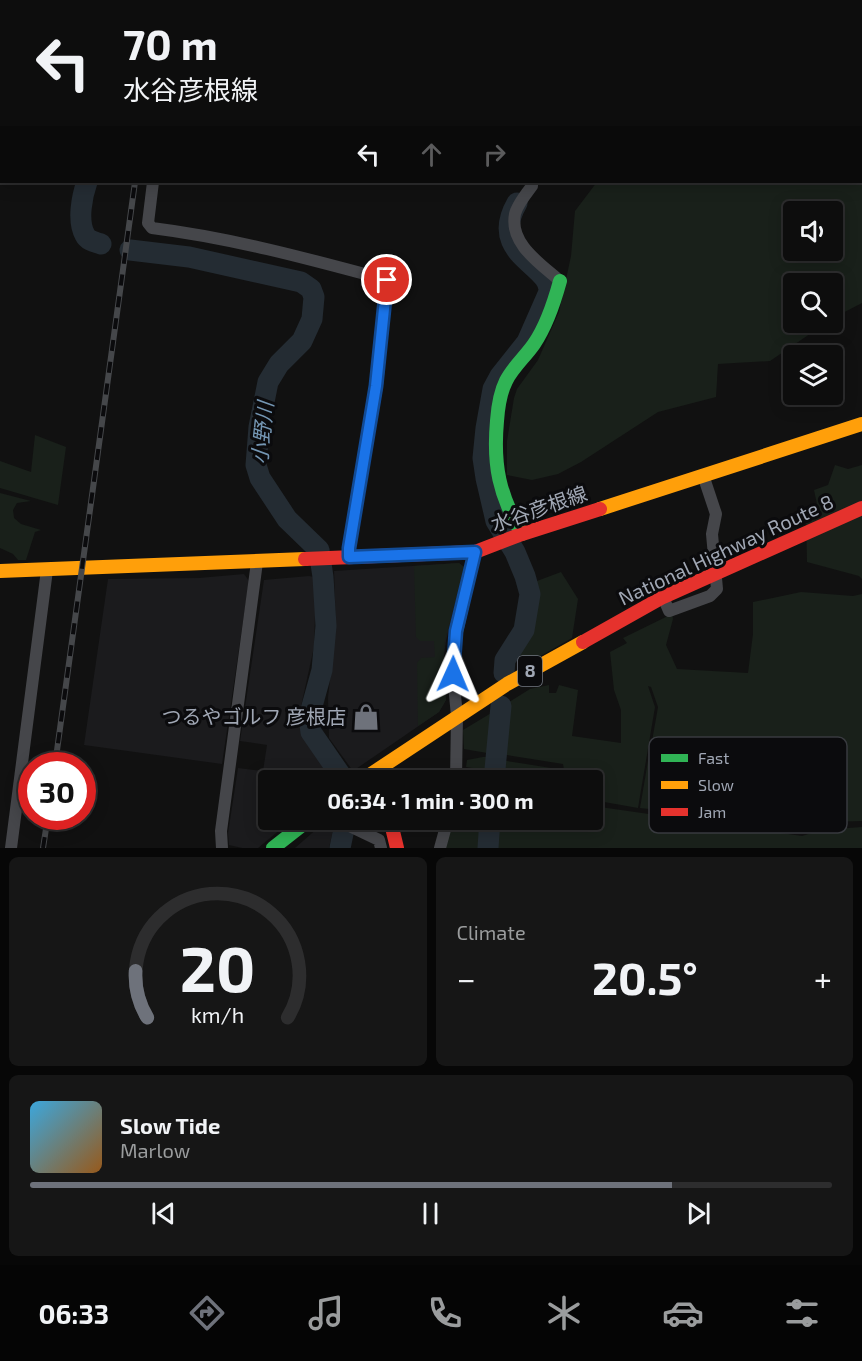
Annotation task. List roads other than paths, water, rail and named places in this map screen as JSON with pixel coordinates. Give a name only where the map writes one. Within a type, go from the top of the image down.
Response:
[{"type":"main road","points":[[512,538],[508,513],[496,477],[494,442],[497,415],[504,385],[534,344],[556,297],[560,281]]},
{"type":"main road","name":"水谷彦根線","points":[[0,572],[475,552],[862,423]]},
{"type":"main road","name":"National Highway Route 8","points":[[385,770],[457,716],[507,684],[663,597],[862,508]]},
{"type":"main road","points":[[273,848],[296,830]]},
{"type":"main road","points":[[393,830],[397,848]]},
{"type":"street","points":[[153,183],[148,222],[152,228],[270,249],[387,280],[376,386],[349,557]]},
{"type":"street","points":[[531,183],[532,186],[515,213],[516,234],[519,242],[560,281]]},
{"type":"street","points":[[663,597],[669,611],[710,596],[717,589],[712,534],[717,514],[703,475]]},
{"type":"street","points":[[456,770],[454,646],[475,552]]},
{"type":"street","points":[[222,848],[221,831],[257,562]]},
{"type":"street","points":[[11,848],[47,570]]},
{"type":"street","points":[[358,830],[379,840],[381,848]]},
{"type":"street","points":[[440,848],[445,830]]},
{"type":"waterway","name":"小野川","points":[[87,183],[81,208],[81,223],[88,239],[101,244]]},
{"type":"waterway","points":[[504,673],[505,660],[524,630],[530,594],[515,552],[496,521],[483,458],[486,428],[493,389],[500,376],[527,342],[549,292],[547,283],[541,274],[515,247],[510,235],[510,221],[517,203]]},
{"type":"waterway","name":"小野川","points":[[130,250],[189,257],[301,282],[311,289],[314,297],[312,319],[302,341],[279,364],[268,382],[259,427],[256,465],[260,478],[287,519],[319,550],[326,626],[322,670],[309,717],[311,732],[337,770]]},
{"type":"waterway","points":[[495,770],[501,706]]},
{"type":"waterway","name":"小野川","points":[[340,848],[344,830]]},
{"type":"waterway","points":[[488,848],[489,830]]},
{"type":"railway","points":[[57,752],[135,183]]},
{"type":"railway","points":[[43,848],[46,830]]},
{"type":"place","name":"つるやゴルフ 彦根店","points":[[366,717]]}]
